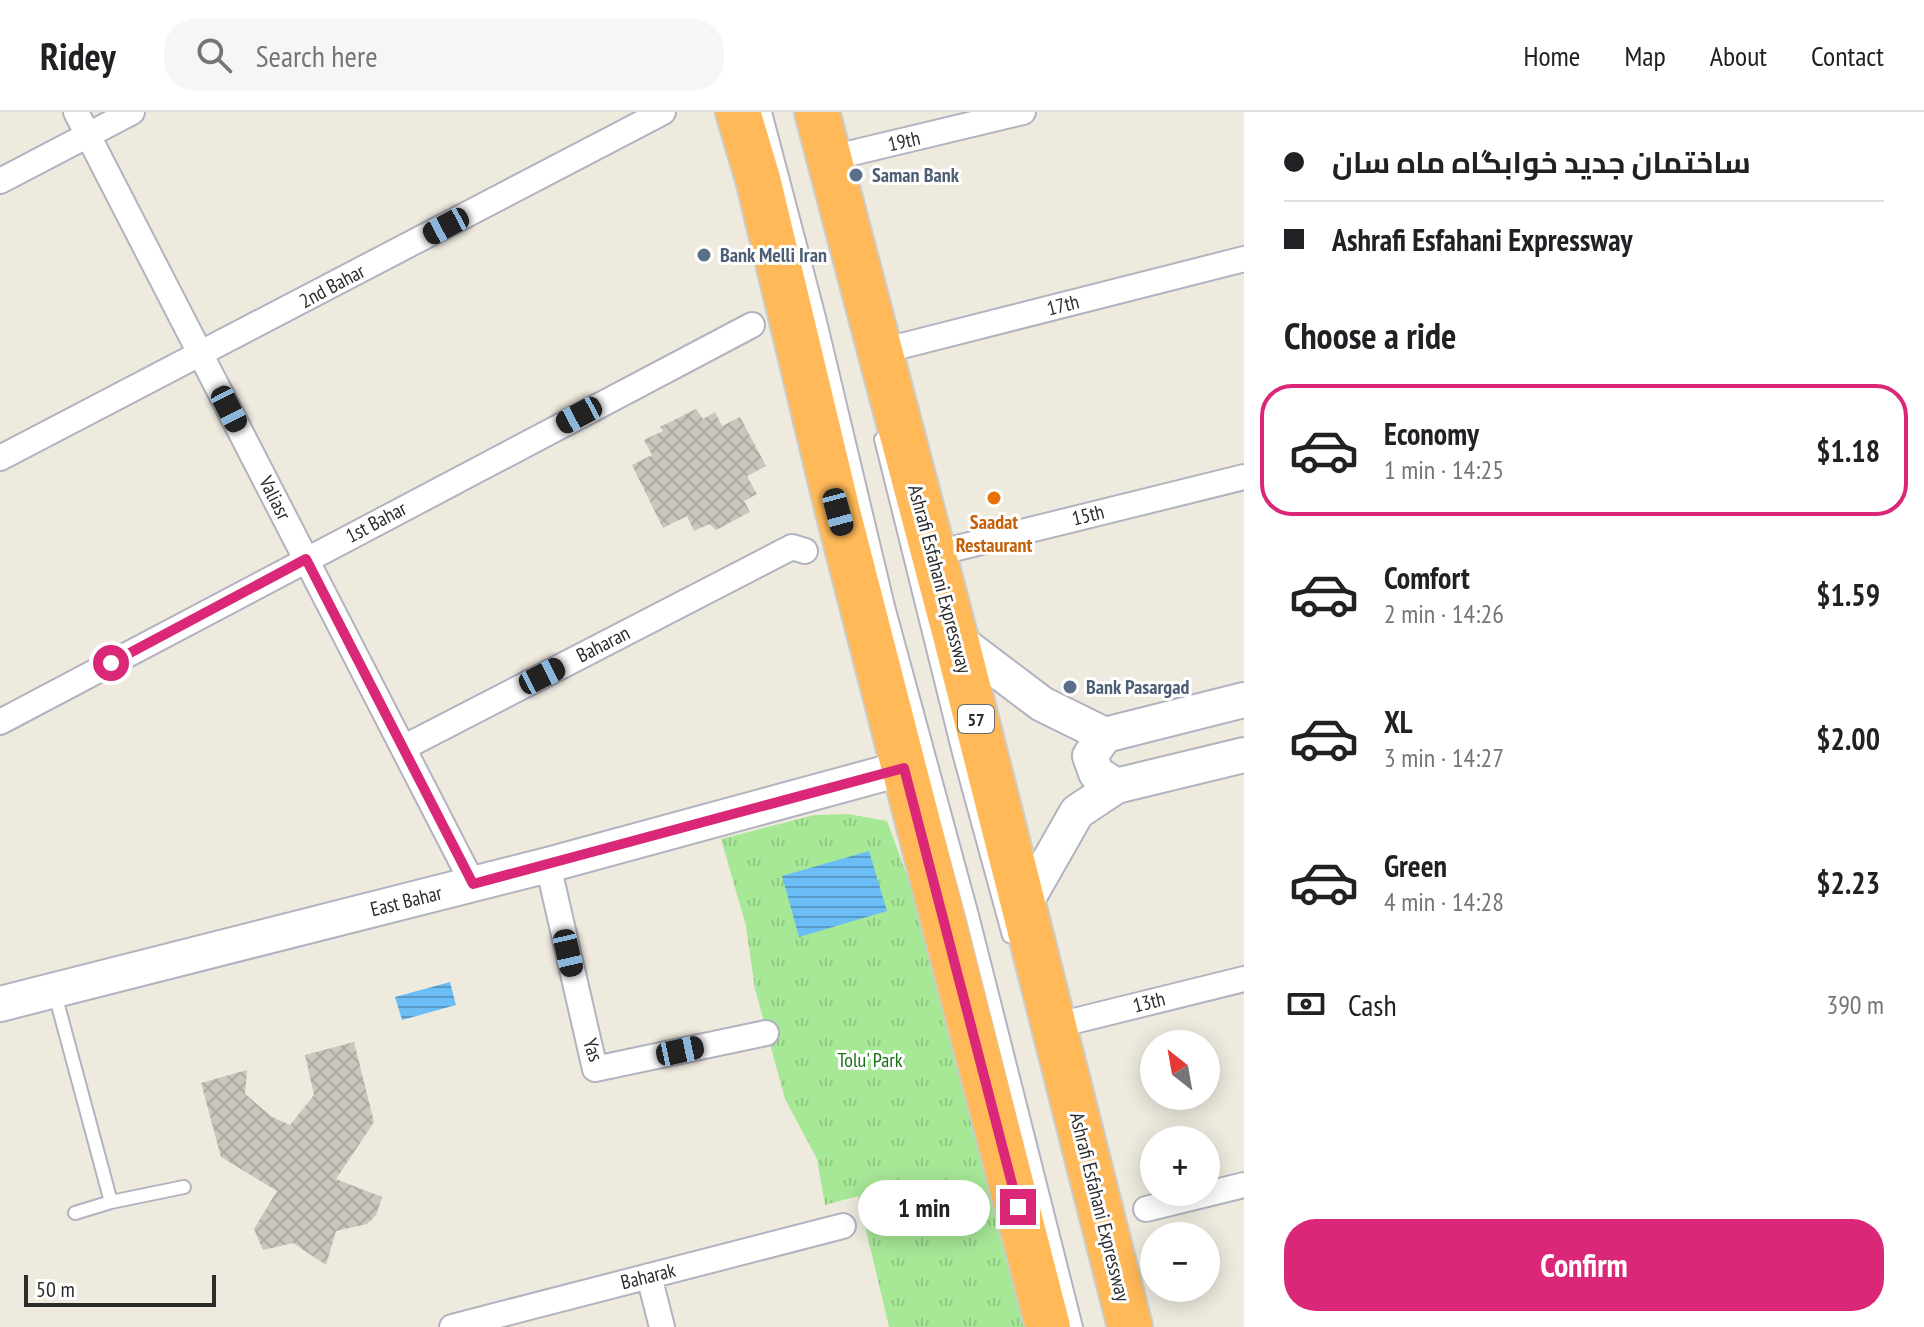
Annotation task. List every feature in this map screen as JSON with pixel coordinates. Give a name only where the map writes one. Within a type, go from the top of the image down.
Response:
[{"type":"highway","points":[[738,112],[758,179],[838,512],[1048,1327]]},
{"type":"highway","name":"Ashrafi Esfahani Expressway","points":[[817,112],[956,639],[1018,924],[1054,1026],[1130,1327]]},
{"type":"street","name":"Valiasr","points":[[76,112],[473,884]]},
{"type":"street","points":[[0,181],[132,112]]},
{"type":"street","name":"2nd Bahar","points":[[0,458],[663,112]]},
{"type":"street","name":"19th","points":[[831,158],[1023,112]]},
{"type":"street","name":"17th","points":[[882,351],[1244,259]]},
{"type":"street","name":"1st Bahar","points":[[0,722],[752,325]]},
{"type":"street","name":"15th","points":[[933,554],[1244,477]]},
{"type":"street","name":"Baharan","points":[[403,748],[792,547],[805,551]]},
{"type":"street","points":[[956,639],[1042,704],[1105,735]]},
{"type":"street","points":[[1116,786],[1096,773],[1090,756],[1105,735],[1244,700]]},
{"type":"street","points":[[1018,924],[1077,812],[1116,786],[1244,755]]},
{"type":"street","name":"East Bahar","points":[[0,1004],[548,865],[904,768]]},
{"type":"street","name":"Yas","points":[[548,865],[595,1069],[766,1033]]},
{"type":"street","name":"13th","points":[[1054,1026],[1244,979]]},
{"type":"street","points":[[1146,1209],[1244,1185]]},
{"type":"street","name":"Baharak","points":[[452,1327],[843,1226]]},
{"type":"street","points":[[649,1276],[662,1327]]},
{"type":"lane","points":[[765,112],[815,302],[888,606],[972,915],[1076,1327]]},
{"type":"lane","points":[[878,427],[959,753],[1018,924]]},
{"type":"lane","points":[[54,990],[111,1202]]},
{"type":"lane","points":[[75,1213],[184,1187]]},
{"type":"green space","name":"Tolu' Park","points":[[848,814],[887,821],[928,933],[1031,1327],[889,1327],[858,1196],[825,1205],[817,1159],[785,1099],[755,989],[746,926],[721,839],[814,815]]},
{"type":"water","points":[[869,851],[887,911],[799,937],[782,876]]},
{"type":"water","points":[[450,982],[456,1005],[402,1020],[395,997]]},
{"type":"building","points":[[696,409],[703,419],[715,412],[722,426],[740,417],[766,466],[747,476],[757,494],[744,501],[750,512],[716,530],[709,524],[694,531],[687,516],[663,528],[632,465],[652,455],[644,440],[663,431],[660,427]]},
{"type":"building","points":[[354,1042],[374,1122],[336,1179],[382,1197],[376,1215],[367,1224],[336,1231],[326,1265],[293,1243],[263,1250],[254,1229],[277,1191],[221,1157],[201,1083],[247,1070],[245,1094],[272,1117],[290,1125],[314,1095],[305,1055]]},
{"type":"place","name":"Saman Bank","points":[[856,175]]},
{"type":"place","name":"Bank Melli Iran","points":[[704,255]]},
{"type":"place","name":"Saadat Restaurant","points":[[994,498]]},
{"type":"place","name":"Bank Pasargad","points":[[1070,687]]},
{"type":"route","points":[[111,663],[306,559],[473,884],[904,768],[1018,1207]]}]
